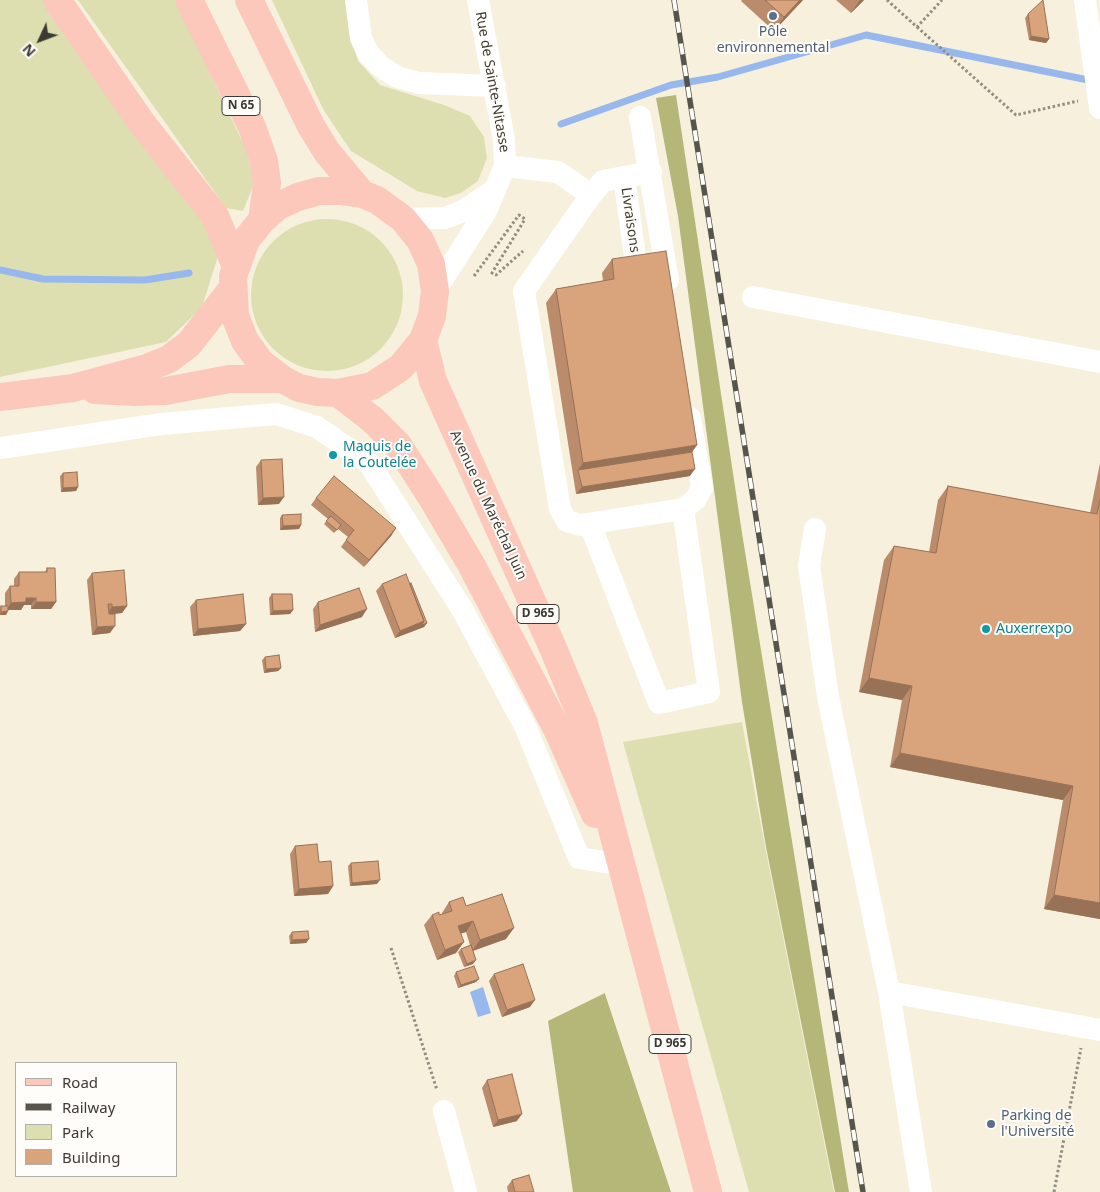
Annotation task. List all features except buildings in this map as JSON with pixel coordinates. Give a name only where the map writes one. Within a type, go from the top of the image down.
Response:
[{"type":"main road","points":[[0,397],[73,388],[147,368],[169,358],[188,344],[234,277],[246,240],[262,220],[278,206],[298,197],[319,191],[362,194],[377,200],[403,219],[420,240],[431,264],[435,291],[432,316],[423,340],[401,367],[372,386],[338,393],[318,392],[299,388],[282,379],[261,363],[245,341],[235,316],[234,277],[215,216],[141,122],[57,0]]},
{"type":"main road","name":"N 65","points":[[189,0],[252,128],[264,161],[267,183],[262,220]]},
{"type":"main road","points":[[249,0],[311,126],[327,152],[362,194]]},
{"type":"main road","name":"Avenue du Maréchal Juin","points":[[423,340],[433,381],[553,648],[584,723],[708,1192]]},
{"type":"main road","points":[[73,388],[135,392],[166,391],[229,379],[282,379]]},
{"type":"main road","name":"Avenue du Maréchal Juin","points":[[338,393],[373,420],[398,445],[472,566],[558,731],[631,897]]},
{"type":"street","points":[[356,0],[361,38],[368,53],[380,66],[397,77],[419,83],[495,86]]},
{"type":"street","name":"Rue de Sainte-Nitasse","points":[[435,291],[486,211],[504,166],[504,140],[478,0]]},
{"type":"street","points":[[1085,0],[1097,93]]},
{"type":"street","points":[[640,117],[651,172],[671,300]]},
{"type":"street","points":[[504,166],[558,172],[590,195]]},
{"type":"street","points":[[651,172],[603,181],[590,195],[524,291],[560,509],[567,521],[580,525],[590,524],[683,509],[695,500],[702,488],[687,399]]},
{"type":"street","name":"Livraisons","points":[[624,177],[636,264]]},
{"type":"street","points":[[403,219],[445,218],[463,211],[492,192]]},
{"type":"street","points":[[753,297],[1100,362]]},
{"type":"street","points":[[0,448],[161,424],[276,414],[317,427],[369,463],[462,609],[526,728],[579,858],[617,864]]},
{"type":"street","points":[[590,524],[659,703],[708,692],[683,509]]},
{"type":"street","points":[[815,529],[809,565],[828,697],[889,992],[921,1192]]},
{"type":"street","points":[[889,992],[1092,1029]]},
{"type":"street","points":[[444,1111],[466,1192]]},
{"type":"path","points":[[888,0],[1016,115],[1097,93]]},
{"type":"path","points":[[917,27],[942,0]]},
{"type":"path","points":[[469,282],[519,215],[525,219],[492,273],[496,275],[530,244]]},
{"type":"path","points":[[391,948],[444,1111]]},
{"type":"path","points":[[1054,1192],[1092,1029]]},
{"type":"green space","points":[[0,0],[44,0],[207,227],[219,253],[202,307],[166,342],[0,377]]},
{"type":"green space","points":[[78,0],[175,0],[245,147],[255,181],[243,211],[226,208]]},
{"type":"green space","points":[[272,0],[347,0],[348,25],[358,61],[380,85],[444,105],[470,116],[484,137],[487,158],[478,181],[461,193],[445,198],[417,191],[351,151],[323,109]]},
{"type":"green space","points":[[676,95],[742,533],[849,1192],[835,1192],[766,847],[742,702],[678,216],[656,98]]},
{"type":"green space","points":[[327,219],[356,225],[369,232],[380,242],[390,253],[397,266],[403,295],[397,324],[390,337],[380,348],[369,358],[356,365],[327,371],[298,365],[285,358],[274,348],[264,337],[257,324],[251,295],[257,266],[264,253],[274,242],[285,232],[298,225]]},
{"type":"green space","points":[[742,722],[834,1192],[749,1192],[623,742]]},
{"type":"green space","points":[[605,993],[671,1192],[573,1192],[548,1021]]},
{"type":"water","points":[[483,987],[491,1013],[478,1017],[470,992]]},
{"type":"waterway","points":[[561,124],[671,85],[718,77],[866,35],[1093,81]]},
{"type":"waterway","points":[[0,270],[43,279],[145,280],[189,273]]},
{"type":"railway","points":[[674,0],[863,1192]]},
{"type":"place","name":"Pôle environnemental","points":[[773,16]]},
{"type":"place","name":"Maquis de la Coutelée","points":[[333,455]]},
{"type":"place","name":"Auxerrexpo","points":[[986,629]]},
{"type":"place","name":"Parking de l'Université","points":[[991,1124]]}]
